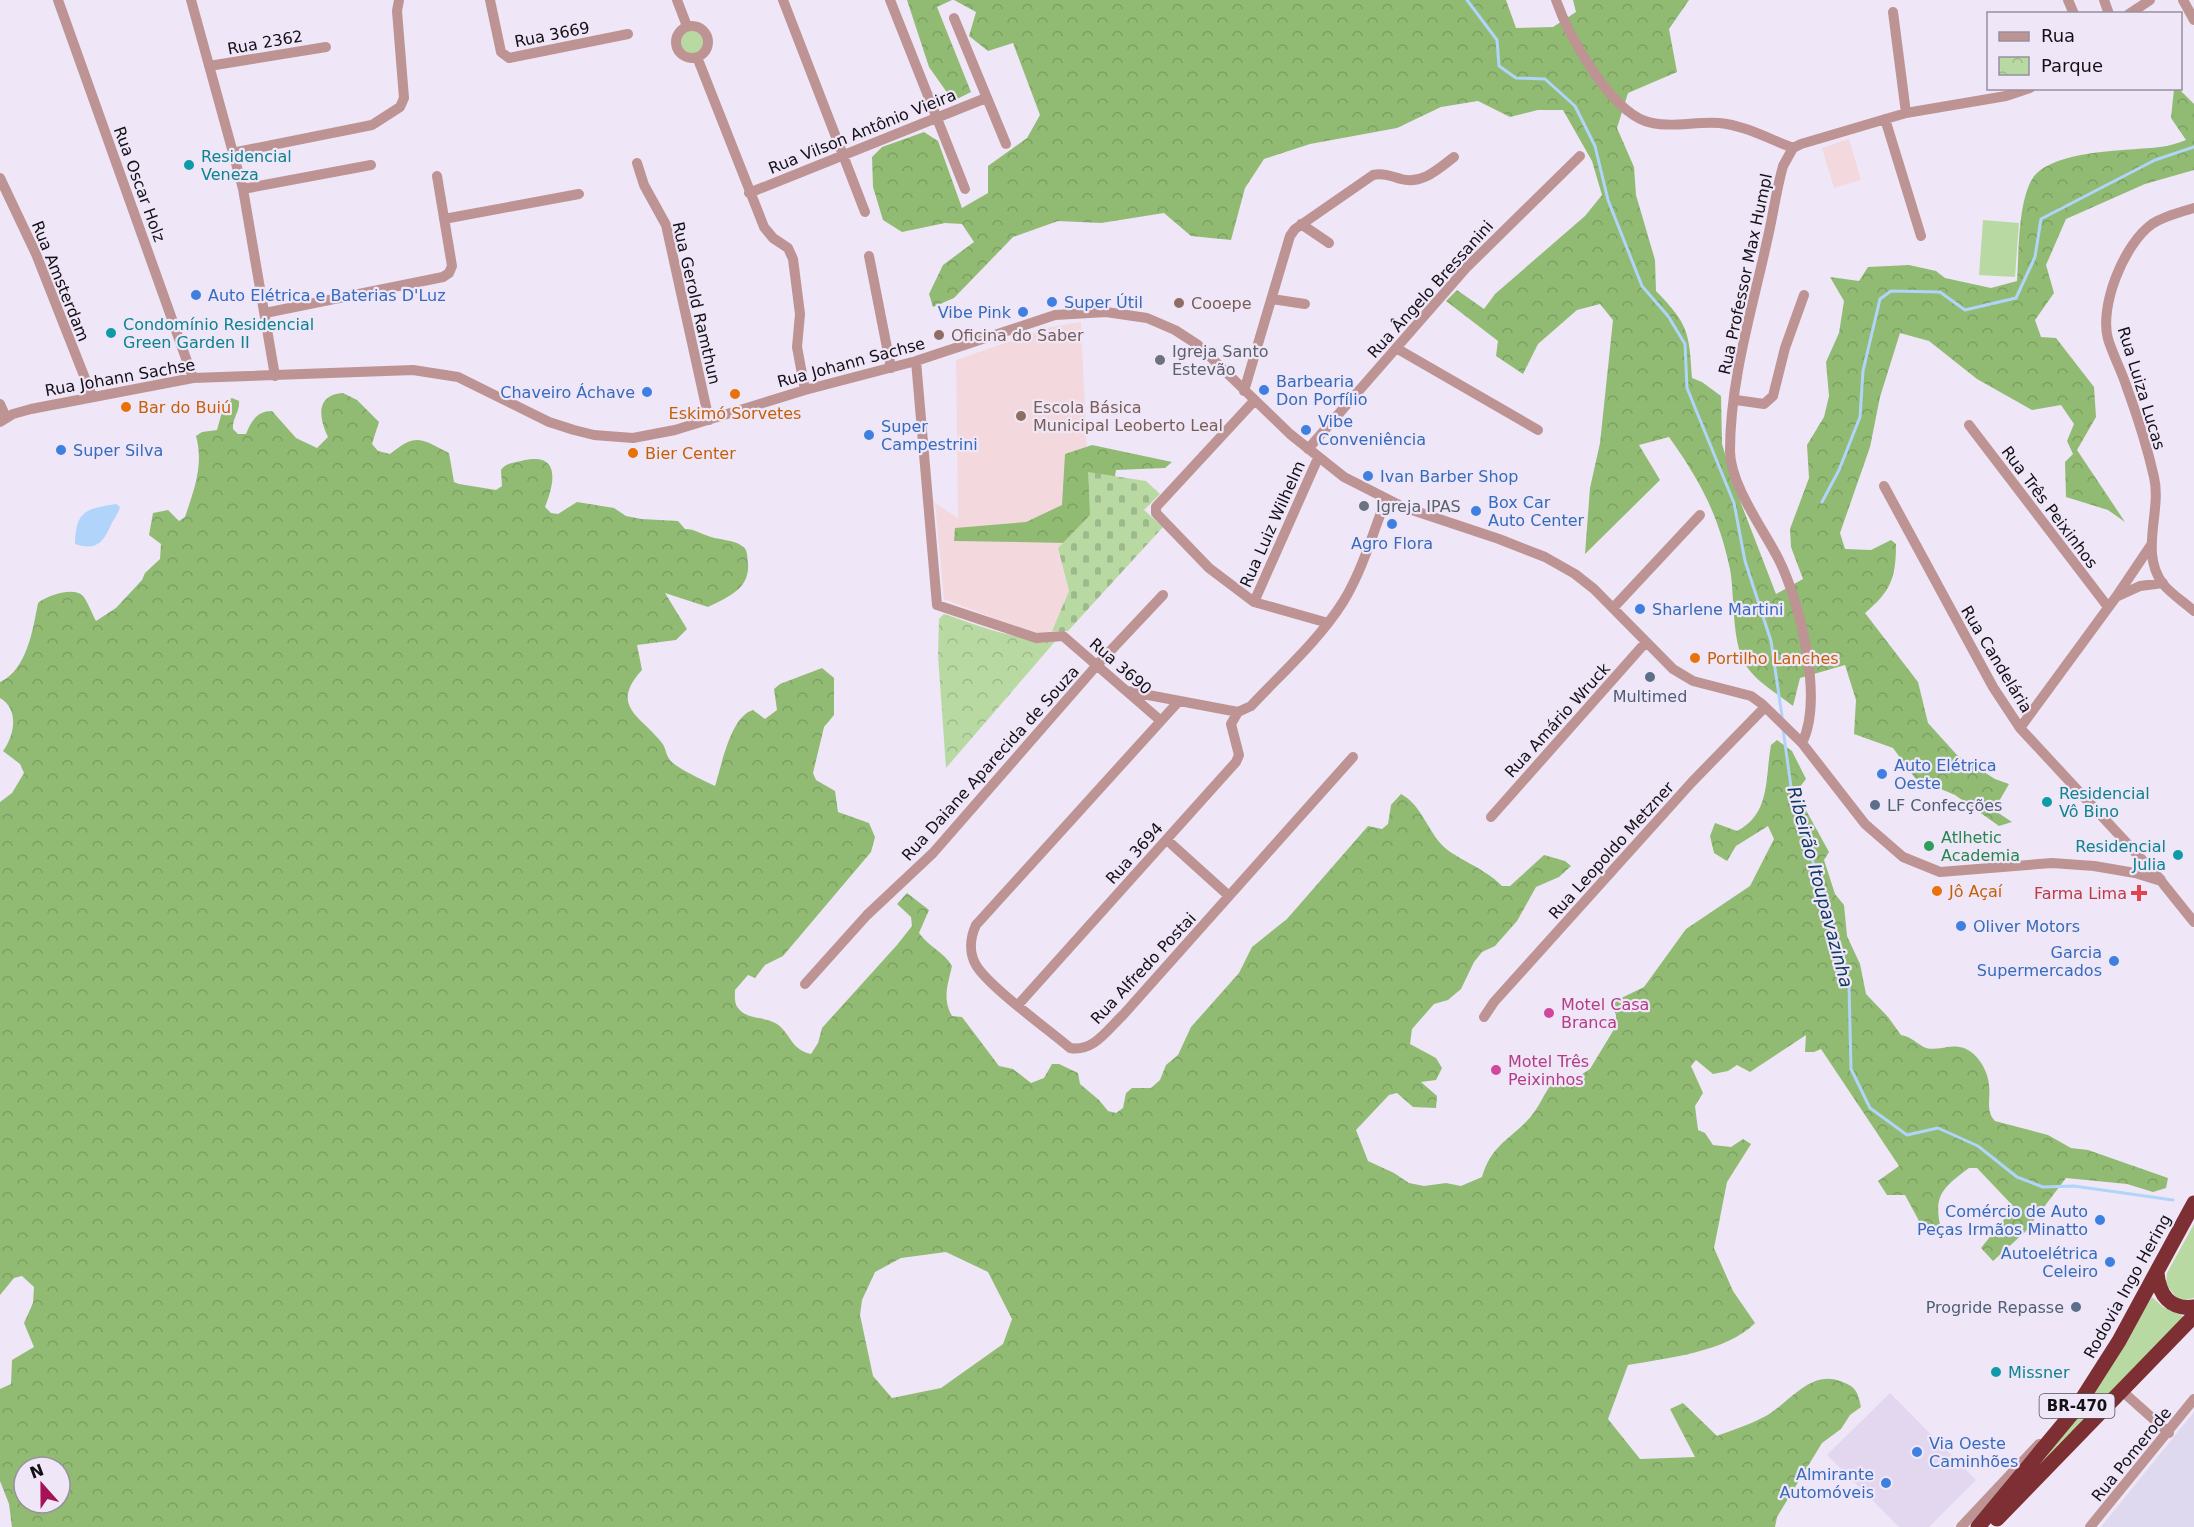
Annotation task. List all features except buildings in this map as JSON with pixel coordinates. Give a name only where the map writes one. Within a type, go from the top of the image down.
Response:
[{"type":"highway","name":"Rodovia Ingo Hering","points":[[1978,1527],[2074,1410],[2119,1341],[2194,1203]]},
{"type":"highway","points":[[2157,1273],[2158,1284],[2168,1302],[2176,1306],[2194,1307]]},
{"type":"highway","name":"BR-470","points":[[1989,1527],[2194,1316]]},
{"type":"street","name":"Rua Oscar Holz","points":[[58,0],[193,378]]},
{"type":"street","points":[[191,0],[243,189],[275,376]]},
{"type":"street","points":[[232,153],[372,125],[400,107],[404,98],[397,11],[399,0]]},
{"type":"street","name":"Rua 3669","points":[[490,0],[501,52],[509,58],[628,34]]},
{"type":"street","points":[[677,0],[687,26]]},
{"type":"street","points":[[783,0],[866,212]]},
{"type":"street","points":[[891,0],[965,189]]},
{"type":"street","points":[[1556,0],[1591,67],[1602,83],[1632,114],[1645,121],[1719,123],[1736,126],[1793,148],[1906,112],[2006,96],[2024,90]]},
{"type":"street","points":[[2131,12],[2150,0]]},
{"type":"street","points":[[2183,0],[2194,20]]},
{"type":"street","points":[[1893,12],[1906,112]]},
{"type":"street","points":[[954,18],[1005,144]]},
{"type":"street","points":[[687,26],[699,27],[708,36],[707,49],[698,57],[685,56],[677,47],[678,35],[687,26]]},
{"type":"street","name":"Rua 2362","points":[[209,66],[326,47]]},
{"type":"street","points":[[698,57],[764,227],[773,238],[788,248],[793,259],[800,314],[797,347],[805,390]]},
{"type":"street","name":"Rua Vilson Antônio Vieira","points":[[749,193],[986,98]]},
{"type":"street","points":[[1885,119],[1921,237]]},
{"type":"street","name":"Rua Professor Max Humpl","points":[[1793,148],[1787,155],[1776,191],[1740,355],[1730,453],[1735,473],[1780,561],[1799,622],[1807,663],[1811,705],[1809,729],[1802,743]]},
{"type":"street","name":"Rua Ângelo Bressanini","points":[[1308,449],[1466,268],[1580,156]]},
{"type":"street","points":[[1244,392],[1290,236],[1301,224],[1372,175],[1381,173],[1415,180],[1430,175],[1454,157]]},
{"type":"street","name":"Rua Gerold Ramthun","points":[[638,163],[644,185],[666,225],[709,420]]},
{"type":"street","points":[[243,189],[371,165]]},
{"type":"street","points":[[265,313],[443,277],[449,273],[452,266],[437,176]]},
{"type":"street","name":"Rua Amsterdam","points":[[0,177],[36,254],[92,396]]},
{"type":"street","points":[[444,219],[579,194]]},
{"type":"street","name":"Rua Luiza Lucas","points":[[2163,583],[2151,545],[2156,502],[2155,479],[2127,386],[2108,338],[2106,324],[2120,268],[2138,236],[2153,224],[2194,208]]},
{"type":"street","points":[[1301,224],[1329,243]]},
{"type":"street","points":[[869,256],[891,368]]},
{"type":"street","points":[[1736,400],[1764,404],[1773,396],[1785,348],[1804,295]]},
{"type":"street","points":[[1272,299],[1305,304]]},
{"type":"street","name":"Rua Johann Sachse","points":[[3,419],[92,396],[193,378],[401,370],[458,377],[549,422],[584,433],[615,438],[653,435],[805,390],[916,361],[1055,315],[1106,312],[1147,318],[1175,330],[1198,345],[1244,392],[1318,458],[1344,477],[1386,499],[1545,557],[1583,579],[1614,607],[1673,669],[1685,677],[1750,696],[1765,707],[1802,743]]},
{"type":"street","points":[[1396,348],[1539,430]]},
{"type":"street","name":"Rua 3690","points":[[916,361],[937,604],[1036,638],[1060,635],[1161,721]]},
{"type":"street","points":[[1254,401],[1155,510],[1209,568],[1254,602],[1328,623]]},
{"type":"street","points":[[0,404],[3,419]]},
{"type":"street","name":"Rua Três Peixinhos","points":[[1969,425],[2108,607]]},
{"type":"street","name":"Rua Luiz Wilhelm","points":[[1254,602],[1318,458]]},
{"type":"street","name":"Rua Candelária","points":[[1884,486],[1997,696],[2020,728],[2161,881]]},
{"type":"street","points":[[1126,691],[1238,711],[1251,706],[1328,623],[1356,578],[1386,499]]},
{"type":"street","points":[[1614,607],[1700,514]]},
{"type":"street","name":"Rua Luiza Lucas","points":[[2020,728],[2116,597],[2151,545]]},
{"type":"street","points":[[2116,597],[2140,586],[2163,583],[2194,611]]},
{"type":"street","name":"Rua Daiane Aparecida de Souza","points":[[805,984],[867,915],[933,853],[1097,665],[1163,595]]},
{"type":"street","name":"Rua Amário Wruck","points":[[1491,817],[1646,642]]},
{"type":"street","name":"Rua Alfredo Postai","points":[[1179,701],[976,925],[971,935],[971,946],[977,968],[1070,1048],[1081,1050],[1090,1047],[1123,1015],[1353,757]]},
{"type":"street","name":"Rua Leopoldo Metzner","points":[[1484,1017],[1500,996],[1692,782],[1765,707]]},
{"type":"street","name":"Rua 3694","points":[[1018,1005],[1236,762],[1239,755],[1231,724],[1238,711]]},
{"type":"street","points":[[1802,743],[1849,806],[1875,834],[1904,857],[1930,870],[1953,872],[2069,863],[2115,868],[2161,881],[2194,922]]},
{"type":"street","points":[[1167,840],[1229,896]]},
{"type":"street","points":[[2122,1391],[2169,1433]]},
{"type":"street","name":"Rua Pomerode","points":[[2090,1527],[2169,1433],[2194,1399]]},
{"type":"street","name":"BR-470","points":[[1960,1527],[2045,1437]]},
{"type":"shaded area","points":[[1849,139],[1861,180],[1834,188],[1822,148]]},
{"type":"shaded area","name":"Escola Básica Municipal Leoberto Leal","points":[[1081,322],[1090,515],[1058,548],[1069,591],[1052,631],[1035,634],[944,599],[935,503],[958,518],[956,360],[1051,327]]},
{"type":"shaded area","points":[[1890,1393],[1976,1480],[1929,1527],[1899,1527],[1827,1455]]},
{"type":"shaded area","points":[[2194,1412],[2194,1527],[2101,1527]]},
{"type":"green space","points":[[907,0],[952,0],[937,7],[971,92],[953,101],[929,67]]},
{"type":"green space","points":[[954,0],[1506,0],[1516,28],[1553,27],[1576,12],[1573,0],[1689,0],[1669,29],[1677,72],[1628,93],[1617,128],[1634,167],[1636,195],[1655,260],[1656,291],[1675,312],[1685,330],[1690,350],[1692,378],[1702,382],[1721,396],[1722,444],[1737,493],[1776,594],[1803,579],[1791,547],[1790,529],[1809,478],[1807,445],[1824,417],[1829,396],[1826,362],[1839,333],[1844,301],[1830,277],[1859,281],[1868,267],[1909,265],[1936,271],[1945,278],[1991,288],[2017,281],[2021,216],[2031,181],[2040,171],[2071,157],[2163,147],[2186,140],[2171,118],[2174,90],[2180,90],[2194,104],[2194,170],[2145,184],[2066,219],[2046,265],[2054,293],[2035,320],[2041,337],[2056,338],[2094,387],[2096,417],[2077,450],[2125,522],[2108,510],[2066,497],[2065,462],[2073,454],[2067,441],[2074,424],[2061,405],[2032,410],[1977,379],[1929,341],[1900,333],[1880,397],[1870,447],[1840,533],[1845,549],[1871,550],[1891,540],[1896,544],[1895,566],[1890,583],[1881,598],[1865,613],[1918,682],[1928,723],[1957,755],[1995,779],[2009,784],[1994,810],[2012,822],[1999,826],[1955,795],[1915,778],[1893,748],[1854,734],[1856,700],[1845,665],[1800,678],[1793,706],[1752,673],[1738,646],[1732,580],[1720,532],[1699,484],[1669,437],[1639,445],[1660,480],[1585,554],[1590,488],[1600,443],[1613,320],[1600,304],[1577,310],[1538,344],[1523,374],[1496,356],[1498,341],[1446,301],[1457,290],[1484,309],[1495,294],[1585,216],[1602,195],[1592,161],[1563,110],[1538,110],[1510,117],[1478,101],[1441,107],[1397,128],[1310,144],[1264,159],[1245,188],[1231,240],[1191,236],[1164,213],[1101,223],[1058,221],[1013,237],[954,298],[933,307],[929,294],[943,265],[974,242],[962,224],[945,223],[902,232],[883,220],[873,187],[872,157],[882,147],[924,132],[938,141],[962,208],[988,193],[988,166],[1027,138],[1040,115],[1013,43],[988,51],[969,36],[976,12]]},
{"type":"green space","points":[[692,29],[701,33],[705,42],[701,51],[692,55],[683,51],[679,42],[683,33]]},
{"type":"green space","points":[[1983,220],[2019,223],[2015,277],[1979,275]]},
{"type":"green space","points":[[343,393],[357,400],[379,422],[372,444],[378,451],[390,454],[412,440],[418,440],[449,453],[454,482],[459,484],[496,490],[502,486],[501,470],[505,466],[534,459],[543,460],[552,471],[551,488],[545,507],[551,513],[558,514],[577,502],[614,508],[626,516],[678,521],[685,529],[735,542],[745,549],[748,572],[745,579],[736,591],[723,600],[708,607],[665,593],[687,629],[676,640],[637,645],[642,670],[632,683],[628,693],[628,703],[632,711],[662,743],[673,763],[715,786],[728,743],[738,722],[745,714],[753,710],[765,719],[777,710],[774,689],[780,684],[822,668],[834,678],[834,715],[824,727],[813,773],[816,780],[835,791],[838,812],[869,823],[875,837],[871,852],[783,956],[765,965],[755,978],[748,975],[735,990],[736,1004],[742,1012],[777,1024],[804,1052],[811,1054],[818,1043],[822,1028],[912,926],[911,917],[897,904],[907,893],[929,910],[919,933],[952,966],[947,1004],[952,1016],[962,1017],[999,1066],[1013,1069],[1031,1083],[1044,1078],[1052,1064],[1059,1064],[1078,1073],[1080,1084],[1108,1111],[1116,1113],[1123,1108],[1126,1093],[1132,1088],[1151,1088],[1160,1080],[1166,1065],[1178,1055],[1191,1027],[1239,973],[1252,947],[1287,919],[1368,826],[1382,829],[1388,824],[1391,805],[1401,794],[1414,804],[1446,849],[1487,873],[1502,886],[1510,886],[1544,855],[1565,861],[1571,866],[1559,877],[1536,887],[1517,921],[1495,946],[1482,952],[1474,962],[1461,989],[1448,1000],[1434,1004],[1412,1029],[1410,1044],[1436,1058],[1442,1068],[1436,1080],[1421,1082],[1437,1096],[1436,1108],[1413,1107],[1397,1093],[1389,1095],[1356,1130],[1368,1161],[1409,1183],[1424,1186],[1446,1183],[1461,1186],[1482,1177],[1486,1165],[1498,1147],[1528,1120],[1556,1080],[1561,1077],[1573,1080],[1590,1069],[1616,1026],[1616,1015],[1611,1003],[1644,987],[1686,929],[1750,886],[1774,839],[1768,826],[1736,846],[1727,861],[1714,853],[1710,836],[1715,823],[1737,831],[1756,815],[1767,782],[1771,745],[1777,740],[1792,751],[1806,779],[1796,792],[1829,852],[1824,860],[1835,894],[1844,905],[1847,936],[1860,964],[1866,994],[1901,1035],[1926,1048],[1959,1047],[1976,1056],[1984,1067],[1988,1079],[1989,1108],[1995,1121],[2048,1135],[2071,1148],[2088,1150],[2168,1178],[2166,1188],[2153,1192],[2127,1184],[2066,1178],[2025,1232],[1993,1261],[1981,1248],[2014,1207],[1977,1168],[1969,1168],[1946,1187],[1939,1200],[1941,1229],[1935,1236],[1921,1231],[1918,1219],[1905,1195],[1887,1195],[1878,1181],[1899,1166],[1821,1049],[1805,1052],[1806,1035],[1750,1072],[1737,1065],[1728,1071],[1713,1074],[1696,1060],[1691,1066],[1703,1093],[1695,1106],[1698,1130],[1705,1133],[1713,1145],[1731,1147],[1743,1139],[1751,1144],[1727,1182],[1714,1248],[1733,1291],[1755,1323],[1729,1341],[1713,1347],[1628,1365],[1608,1419],[1640,1459],[1695,1457],[1670,1409],[1683,1403],[1717,1436],[1764,1417],[1800,1390],[1819,1380],[1829,1379],[1849,1385],[1857,1393],[1861,1407],[1850,1415],[1841,1429],[1822,1443],[1777,1517],[1775,1527],[12,1527],[9,1504],[0,1481],[0,1389],[11,1384],[12,1360],[34,1347],[24,1323],[33,1303],[34,1287],[22,1276],[14,1278],[0,1295],[0,802],[12,793],[24,773],[20,764],[3,751],[12,731],[13,716],[6,703],[0,698],[0,682],[17,668],[23,659],[38,603],[60,593],[79,593],[85,599],[96,621],[116,608],[142,580],[145,573],[160,559],[161,544],[149,535],[153,513],[168,510],[179,521],[185,517],[195,487],[198,467],[196,436],[202,432],[217,430],[225,401],[232,398],[239,401],[233,425],[233,429],[238,434],[246,434],[255,418],[262,413],[272,411],[296,438],[317,448],[328,437],[321,415],[328,398]],"holes":[[[946,1252],[988,1272],[1012,1319],[1003,1344],[941,1388],[892,1398],[873,1376],[860,1315],[862,1300],[875,1272],[901,1258]]]},
{"type":"green space","points":[[1092,445],[1172,462],[1165,468],[1116,470],[1111,500],[1068,543],[954,541],[955,528],[1026,522],[1062,505],[1065,454]]},
{"type":"green space","points":[[1088,472],[1146,481],[1160,494],[1144,510],[1163,527],[1068,631],[1052,631],[1069,591],[1058,548],[1090,515]]},
{"type":"green space","points":[[944,614],[1014,636],[1058,638],[946,768],[938,655],[939,619]]},
{"type":"green space","points":[[2194,1224],[2194,1298],[2179,1301],[2166,1284],[2167,1273]]},
{"type":"green space","points":[[2152,1297],[2163,1307],[2185,1317],[2020,1490],[2103,1375]]},
{"type":"water","points":[[116,504],[120,507],[102,541],[88,547],[75,544],[77,525],[84,514],[90,510]]},
{"type":"waterway","name":"Ribeirão Itoupavazinha","points":[[1467,0],[1497,40],[1499,66],[1516,78],[1545,79],[1575,106],[1595,146],[1608,200],[1642,286],[1668,316],[1685,344],[1687,388],[1734,503],[1745,561],[1771,641],[1782,716]]},
{"type":"waterway","points":[[1822,502],[1839,470],[1860,417],[1863,371],[1880,299],[1891,291],[1940,292],[1965,310],[2016,298],[2035,257],[2041,219],[2155,160],[2194,147]]},
{"type":"waterway","name":"Ribeirão Itoupavazinha","points":[[1783,729],[1791,787],[1849,985],[1851,1069],[1870,1108],[1907,1135],[1938,1128],[1978,1146],[2017,1177],[2043,1187],[2074,1186],[2173,1200]]},
{"type":"place","name":"Residencial Veneza","points":[[189,165]]},
{"type":"place","name":"Auto Elétrica e Baterias D'Luz","points":[[196,295]]},
{"type":"place","name":"Super Útil","points":[[1052,302]]},
{"type":"place","name":"Cooepe","points":[[1179,303]]},
{"type":"place","name":"Vibe Pink","points":[[1023,312]]},
{"type":"place","name":"Condomínio Residencial Green Garden II","points":[[111,333]]},
{"type":"place","name":"Oficina do Saber","points":[[939,335]]},
{"type":"place","name":"Igreja Santo Estevão","points":[[1160,360]]},
{"type":"place","name":"Barbearia Don Porfílio","points":[[1264,390]]},
{"type":"place","name":"Chaveiro Áchave","points":[[647,392]]},
{"type":"place","name":"Eskimó Sorvetes","points":[[735,394]]},
{"type":"place","name":"Bar do Buiú","points":[[126,407]]},
{"type":"place","name":"Escola Básica Municipal Leoberto Leal","points":[[1021,416]]},
{"type":"place","name":"Vibe Conveniência","points":[[1306,430]]},
{"type":"place","name":"Super Campestrini","points":[[869,435]]},
{"type":"place","name":"Super Silva","points":[[61,450]]},
{"type":"place","name":"Bier Center","points":[[633,453]]},
{"type":"place","name":"Ivan Barber Shop","points":[[1368,476]]},
{"type":"place","name":"Igreja IPAS","points":[[1364,506]]},
{"type":"place","name":"Box Car Auto Center","points":[[1476,511]]},
{"type":"place","name":"Agro Flora","points":[[1392,524]]},
{"type":"place","name":"Sharlene Martini","points":[[1640,609]]},
{"type":"place","name":"Portilho Lanches","points":[[1695,658]]},
{"type":"place","name":"Multimed","points":[[1650,677]]},
{"type":"place","name":"Auto Elétrica Oeste","points":[[1882,774]]},
{"type":"place","name":"Residencial Vô Bino","points":[[2047,802]]},
{"type":"place","name":"LF Confecções","points":[[1875,805]]},
{"type":"place","name":"Atlhetic Academia","points":[[1929,846]]},
{"type":"place","name":"Residencial Julia","points":[[2178,855]]},
{"type":"place","name":"Jô Açaí","points":[[1937,891]]},
{"type":"place","name":"Farma Lima","points":[[2139,893]]},
{"type":"place","name":"Oliver Motors","points":[[1961,926]]},
{"type":"place","name":"Garcia Supermercados","points":[[2114,961]]},
{"type":"place","name":"Motel Casa Branca","points":[[1549,1013]]},
{"type":"place","name":"Motel Três Peixinhos","points":[[1496,1070]]},
{"type":"place","name":"Comércio de Auto Peças Irmãos Minatto","points":[[2100,1220]]},
{"type":"place","name":"Autoelétrica Celeiro","points":[[2110,1262]]},
{"type":"place","name":"Progride Repasse","points":[[2076,1307]]},
{"type":"place","name":"Missner","points":[[1996,1372]]},
{"type":"place","name":"Via Oeste Caminhões","points":[[1917,1452]]},
{"type":"place","name":"Almirante Automóveis","points":[[1886,1483]]}]
